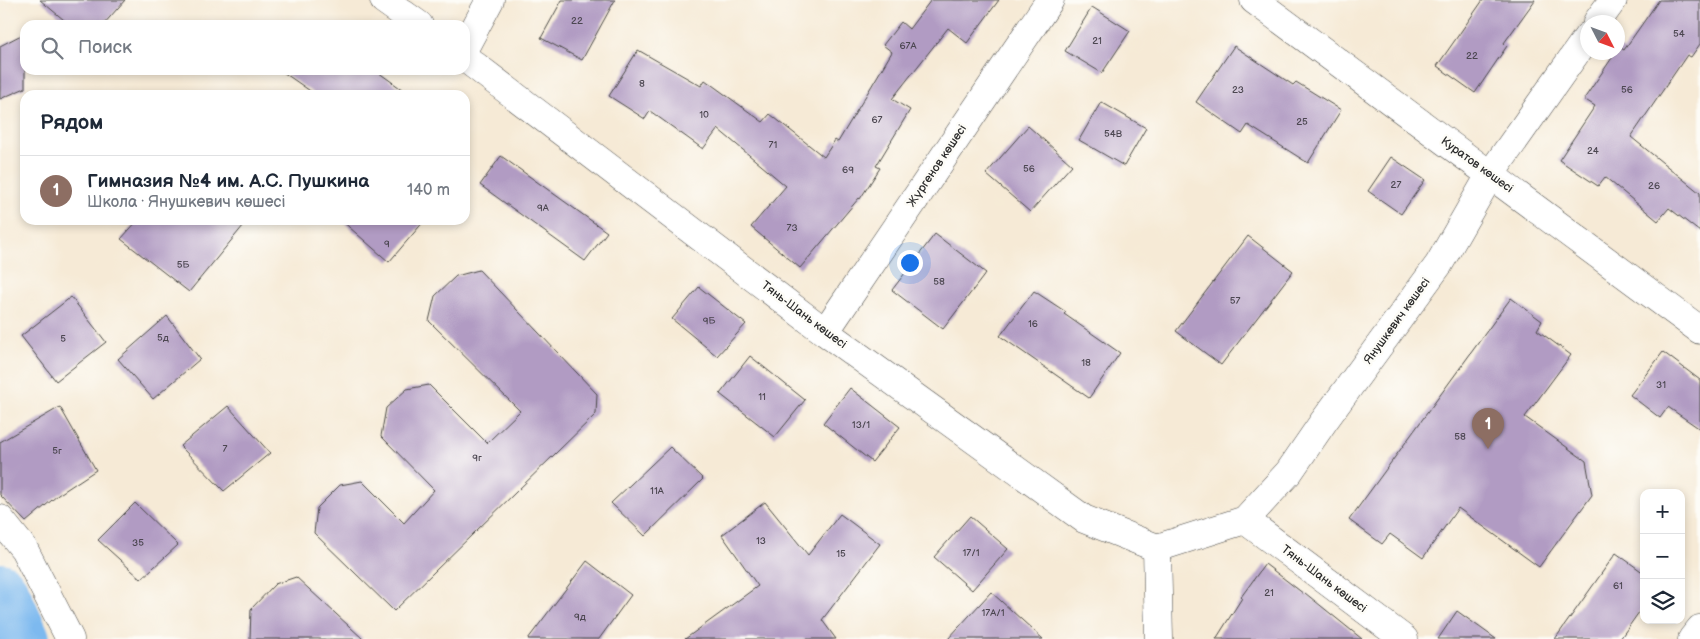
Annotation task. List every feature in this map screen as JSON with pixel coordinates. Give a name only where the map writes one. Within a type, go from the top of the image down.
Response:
[{"type":"street","points":[[384,0],[412,20]]},
{"type":"street","points":[[470,38],[490,0]]},
{"type":"street","name":"Жүргенов көшесі","points":[[825,332],[1050,0]]},
{"type":"street","name":"Куратов көшесі","points":[[1254,0],[1700,330]]},
{"type":"street","points":[[1602,15],[1613,0]]},
{"type":"street","name":"Янушкевич көшесі","points":[[1157,548],[1245,520],[1289,472],[1439,264],[1490,175],[1580,47]]},
{"type":"street","name":"Тянь-Шань көшесі","points":[[470,62],[825,332],[1084,519],[1157,548]]},
{"type":"street","points":[[0,519],[24,549],[70,639]]},
{"type":"street","name":"Тянь-Шань көшесі","points":[[1245,520],[1404,639]]},
{"type":"street","points":[[1157,548],[1159,639]]},
{"type":"street","points":[[1692,639],[1700,629]]},
{"type":"building","points":[[40,0],[125,0],[107,20],[64,20]]},
{"type":"building","points":[[562,0],[615,0],[582,60],[541,38]]},
{"type":"building","points":[[931,0],[999,0],[967,43],[948,28],[892,99],[910,110],[876,166],[880,168],[860,199],[800,268],[751,227],[786,186],[718,129],[703,149],[650,111],[645,119],[609,96],[638,50],[701,86],[705,80],[763,122],[770,114],[824,157],[835,140],[838,142],[892,52],[883,45],[901,22],[909,29]]},
{"type":"building","points":[[1483,0],[1535,0],[1504,43],[1507,46],[1475,93],[1437,66]]},
{"type":"building","points":[[1659,0],[1700,0],[1700,44],[1691,57],[1687,55],[1631,137],[1700,193],[1700,232],[1669,208],[1658,221],[1605,177],[1598,186],[1559,160],[1595,106],[1584,99],[1611,60],[1625,60],[1625,49]]},
{"type":"building","points":[[1092,7],[1130,31],[1102,73],[1065,51]]},
{"type":"building","points":[[20,36],[20,75],[25,75],[25,88],[0,99],[0,46]]},
{"type":"building","points":[[1234,46],[1293,85],[1296,82],[1341,110],[1308,163],[1248,125],[1242,134],[1196,102]]},
{"type":"building","points":[[287,75],[382,75],[403,90],[309,90]]},
{"type":"building","points":[[1101,102],[1146,128],[1124,166],[1079,140]]},
{"type":"building","points":[[1028,126],[1072,165],[1030,212],[986,174]]},
{"type":"building","points":[[501,156],[607,232],[585,261],[480,185]]},
{"type":"building","points":[[1391,157],[1425,180],[1401,214],[1368,191]]},
{"type":"building","points":[[134,225],[244,225],[189,292],[121,239]]},
{"type":"building","points":[[347,225],[421,225],[389,262]]},
{"type":"building","points":[[935,234],[986,273],[943,329],[892,290]]},
{"type":"building","points":[[1248,236],[1293,271],[1221,365],[1176,331]]},
{"type":"building","points":[[479,270],[597,394],[596,414],[394,611],[314,533],[317,508],[340,485],[362,481],[404,523],[434,490],[381,436],[386,408],[407,389],[429,385],[487,443],[520,411],[429,321],[435,296],[456,276]]},
{"type":"building","points":[[699,287],[746,324],[717,356],[672,319]]},
{"type":"building","points":[[1034,291],[1066,312],[1064,314],[1120,353],[1089,398],[1000,336]]},
{"type":"building","points":[[71,297],[106,342],[56,381],[21,336]]},
{"type":"building","points":[[1511,298],[1542,321],[1537,330],[1571,355],[1525,417],[1586,461],[1592,495],[1539,567],[1458,508],[1423,558],[1390,534],[1382,544],[1349,520]]},
{"type":"building","points":[[167,316],[200,359],[153,399],[118,359]]},
{"type":"building","points":[[1663,352],[1700,380],[1700,429],[1668,407],[1660,418],[1630,395]]},
{"type":"building","points":[[750,356],[805,400],[775,437],[720,394]]},
{"type":"building","points":[[850,388],[900,427],[872,462],[823,423]]},
{"type":"building","points":[[228,406],[270,453],[224,491],[180,446]]},
{"type":"building","points":[[60,407],[96,470],[58,495],[26,522],[0,495],[0,442]]},
{"type":"building","points":[[670,447],[703,479],[645,536],[611,503]]},
{"type":"building","points":[[765,502],[808,555],[840,514],[880,544],[822,620],[836,639],[685,639],[758,586],[722,535]]},
{"type":"building","points":[[135,503],[178,545],[141,579],[98,540]]},
{"type":"building","points":[[970,516],[1008,549],[972,590],[934,557]]},
{"type":"building","points":[[1616,553],[1640,570],[1640,611],[1620,639],[1555,639]]},
{"type":"building","points":[[587,561],[631,595],[599,639],[528,639]]},
{"type":"building","points":[[1265,564],[1305,593],[1362,639],[1216,639],[1241,597]]},
{"type":"building","points":[[296,577],[363,639],[250,639],[251,609],[275,584]]},
{"type":"building","points":[[991,592],[1043,639],[948,639]]},
{"type":"building","points":[[1457,611],[1496,639],[1438,639]]},
{"type":"waterway","points":[[0,589],[24,639]]},
{"type":"place","name":"Гимназия №4 им. А.С. Пушкина","points":[[1488,449]]}]
